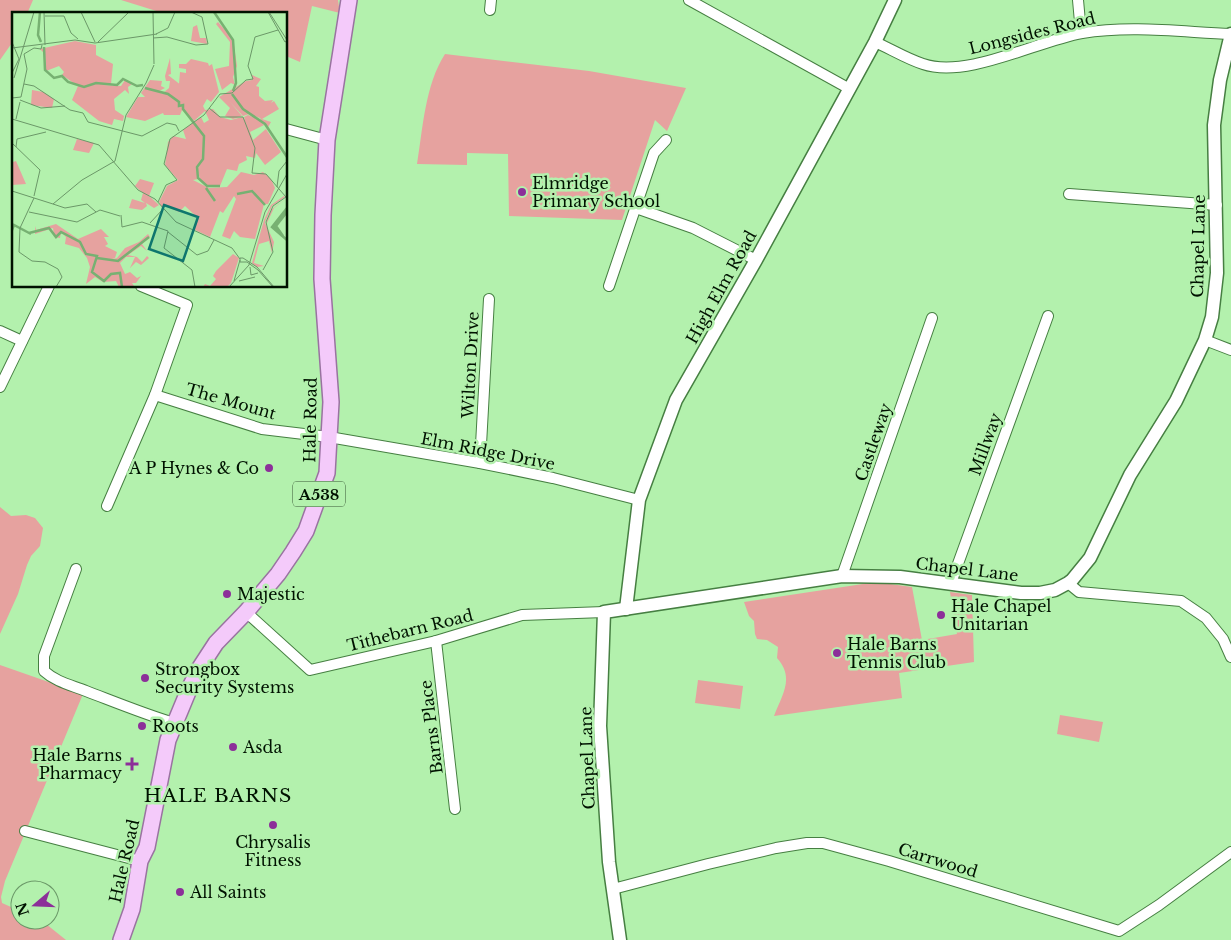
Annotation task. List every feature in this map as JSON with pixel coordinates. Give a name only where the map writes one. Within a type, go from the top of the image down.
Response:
[{"type":"main road","name":"Hale Road","points":[[120,940],[132,909],[140,861],[147,847],[158,783],[174,723],[199,670],[216,644],[278,574],[306,530],[327,472],[332,402],[322,279],[323,215],[327,140],[349,0]]},
{"type":"street","points":[[689,0],[848,88]]},
{"type":"street","name":"High Elm Road","points":[[626,609],[639,500],[676,400],[756,260],[848,88],[875,42],[895,0]]},
{"type":"street","points":[[1078,0],[1081,33]]},
{"type":"street","name":"Longsides Road","points":[[875,42],[924,64],[948,68],[980,63],[1041,43],[1081,33],[1107,30],[1145,30],[1231,34]]},
{"type":"street","name":"Chapel Lane","points":[[620,940],[609,862],[600,726],[604,612],[842,576],[900,577],[1021,593],[1040,593],[1055,590],[1068,583],[1090,558],[1130,475],[1176,400],[1205,340],[1212,317],[1217,273],[1214,125],[1220,80],[1231,34]]},
{"type":"street","points":[[288,130],[327,140]]},
{"type":"street","points":[[609,286],[654,153],[666,140]]},
{"type":"street","points":[[1069,194],[1217,205]]},
{"type":"street","points":[[636,208],[693,228],[756,260]]},
{"type":"street","points":[[0,387],[48,288]]},
{"type":"street","points":[[106,506],[154,395],[187,305],[146,288]]},
{"type":"street","name":"Wilton Drive","points":[[480,463],[489,299]]},
{"type":"street","name":"Millway","points":[[950,583],[1048,316]]},
{"type":"street","name":"Castleway","points":[[842,576],[932,318]]},
{"type":"street","points":[[0,331],[22,341]]},
{"type":"street","points":[[1205,340],[1231,350]]},
{"type":"street","name":"The Mount","points":[[154,395],[262,428],[329,437]]},
{"type":"street","name":"Elm Ridge Drive","points":[[329,437],[480,463],[553,478],[639,500]]},
{"type":"street","points":[[76,569],[44,656],[44,671],[64,683],[130,709],[174,723]]},
{"type":"street","points":[[1068,583],[1079,592],[1181,601],[1206,618],[1223,639],[1231,657]]},
{"type":"street","name":"Tithebarn Road","points":[[246,612],[310,670],[436,641],[522,615],[604,612]]},
{"type":"street","name":"Barns Place","points":[[436,641],[455,809]]},
{"type":"street","points":[[25,831],[140,861]]},
{"type":"street","name":"Carrwood","points":[[613,889],[776,848],[807,843],[823,843],[889,861],[1119,936],[1231,852]]},
{"type":"shaded area","points":[[0,0],[33,0],[28,12],[12,12],[12,43],[0,60]]},
{"type":"shaded area","points":[[121,0],[338,0],[340,13],[312,6],[300,62],[288,57],[288,12],[160,12]]},
{"type":"shaded area","points":[[445,54],[589,71],[686,88],[667,131],[655,120],[622,220],[509,216],[508,154],[467,153],[467,165],[417,164],[429,93],[438,66]]},
{"type":"shaded area","points":[[0,507],[11,516],[26,515],[35,518],[43,528],[40,546],[31,556],[18,594],[0,634]]},
{"type":"shaded area","name":"Hale Barns Tennis Club","points":[[876,582],[912,587],[922,640],[957,634],[950,592],[972,595],[974,662],[899,673],[902,698],[774,716],[785,687],[785,673],[777,658],[778,647],[767,640],[757,639],[754,621],[749,616],[744,602]]},
{"type":"shaded area","points":[[0,665],[83,694],[5,881],[1,897],[2,903],[10,907],[10,930],[54,930],[66,940],[0,940]]},
{"type":"shaded area","points":[[698,680],[743,686],[740,709],[695,703]]},
{"type":"shaded area","points":[[1060,715],[1103,722],[1099,742],[1057,734]]},
{"type":"place","name":"Elmridge Primary School","points":[[522,192]]},
{"type":"place","name":"A P Hynes & Co","points":[[269,468]]},
{"type":"place","name":"Majestic","points":[[227,594]]},
{"type":"place","name":"Hale Chapel Unitarian","points":[[941,615]]},
{"type":"place","name":"Hale Barns Tennis Club","points":[[837,653]]},
{"type":"place","name":"Strongbox Security Systems","points":[[145,678]]},
{"type":"place","name":"Roots","points":[[142,726]]},
{"type":"place","name":"Asda","points":[[233,747]]},
{"type":"place","name":"Hale Barns Pharmacy","points":[[132,764]]},
{"type":"place","name":"Chrysalis Fitness","points":[[273,825]]},
{"type":"place","name":"All Saints","points":[[180,892]]},
{"type":"district","name":"HALE BARNS","points":[[218,795]]}]
